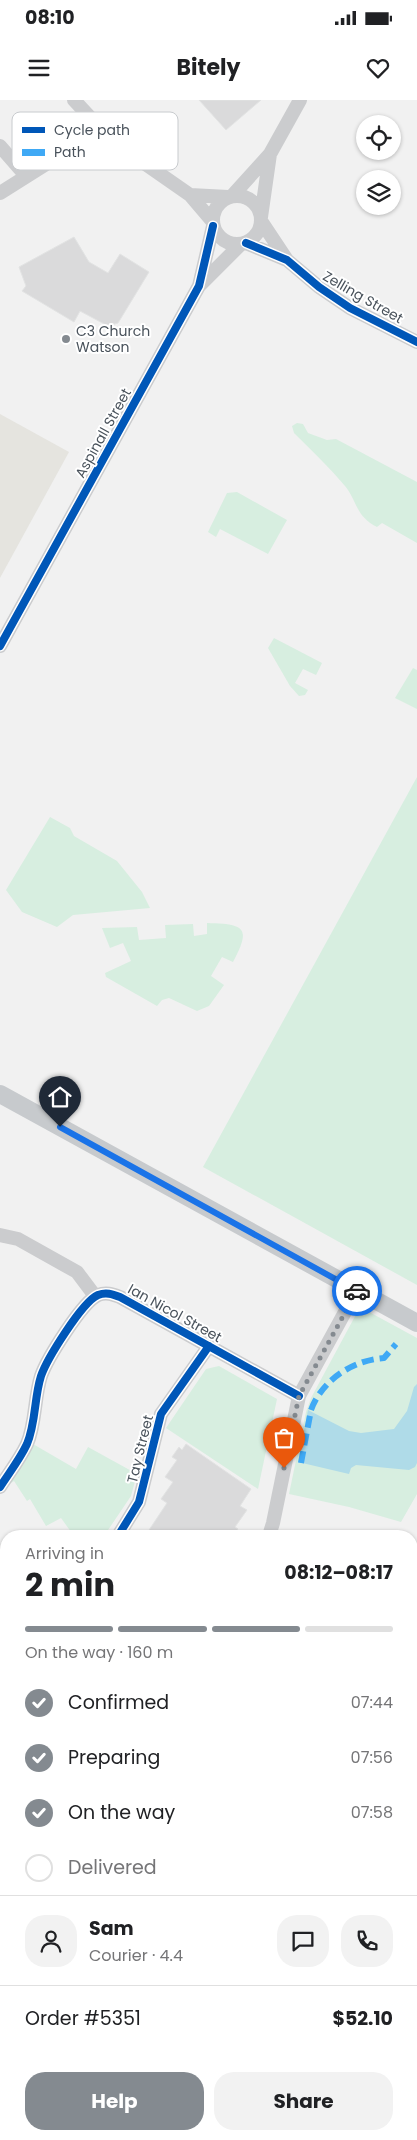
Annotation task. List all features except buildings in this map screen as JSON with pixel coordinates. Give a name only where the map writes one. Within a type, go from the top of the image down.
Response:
[{"type":"main road","points":[[0,1094],[417,1323]]},
{"type":"street","points":[[74,100],[84,112]]},
{"type":"street","points":[[213,224],[216,206],[230,197],[270,154],[300,100]]},
{"type":"street","points":[[0,146],[12,160]]},
{"type":"street","points":[[154,170],[190,195],[213,224],[220,238],[227,242],[243,244],[257,234],[261,219],[270,154]]},
{"type":"street","points":[[21,170],[26,176]]},
{"type":"street","points":[[0,193],[36,170]]},
{"type":"street","points":[[190,195],[248,198],[254,203],[261,219]]},
{"type":"street","name":"Zelling Street","points":[[261,219],[287,260],[319,287],[350,308],[417,342]]},
{"type":"street","name":"Aspinall Street","points":[[0,646],[199,286],[213,224]]},
{"type":"street","name":"Zelling Street","points":[[243,244],[287,260]]},
{"type":"street","name":"Aspinall Street","points":[[199,286],[243,244]]},
{"type":"street","points":[[0,1235],[18,1239],[77,1272],[95,1296],[82,1309],[46,1364],[26,1446],[0,1487]]},
{"type":"street","points":[[271,1530],[299,1396],[357,1290]]},
{"type":"street","name":"Ian Nicol Street","points":[[95,1296],[108,1293],[120,1297],[299,1396]]},
{"type":"street","name":"Tay Street","points":[[122,1530],[139,1502],[161,1414],[209,1346]]},
{"type":"shaded area","points":[[0,414],[69,452],[0,578]]},
{"type":"green space","points":[[297,423],[303,424],[308,433],[327,440],[336,439],[417,482],[417,543],[382,523],[377,527],[364,518],[345,486],[294,433],[292,426]]},
{"type":"green space","points":[[237,492],[287,520],[268,554],[220,529],[216,537],[208,532],[227,493]]},
{"type":"green space","points":[[274,638],[322,663],[316,675],[303,669],[295,683],[308,690],[305,695],[299,696],[290,686],[268,648]]},
{"type":"green space","points":[[413,668],[417,670],[417,709],[395,698]]},
{"type":"green space","points":[[417,777],[417,1285],[203,1167]]},
{"type":"green space","points":[[50,817],[70,828],[74,836],[117,861],[142,892],[150,908],[73,915],[57,927],[22,912],[6,890]]},
{"type":"green space","points":[[207,923],[236,927],[241,930],[243,935],[233,962],[222,957],[211,976],[224,985],[209,1006],[197,1011],[169,998],[162,1000],[157,1006],[106,977],[105,973],[131,961],[123,943],[110,948],[102,928],[137,927],[139,940],[166,938],[165,925],[193,924],[194,936],[207,934]]},
{"type":"green space","points":[[360,1307],[417,1338],[417,1494],[401,1522],[349,1507],[289,1494],[306,1412],[311,1398]]},
{"type":"green space","points":[[219,1366],[277,1399],[258,1489],[166,1428],[206,1369]]},
{"type":"green space","points":[[33,1444],[76,1469],[88,1447],[137,1474],[131,1496],[108,1530],[70,1530],[61,1518],[46,1526],[30,1499],[27,1501],[14,1481],[8,1485]]},
{"type":"water","points":[[417,1384],[417,1463],[415,1467],[409,1470],[356,1465],[351,1468],[349,1474],[298,1462],[308,1410],[349,1431],[361,1433],[394,1429],[407,1411],[414,1387]]},
{"type":"marked path","points":[[301,1463],[311,1410],[323,1390],[331,1381],[350,1367],[384,1358],[396,1344]]},
{"type":"cycle path","points":[[0,646],[199,286],[213,226]]},
{"type":"cycle path","points":[[246,243],[287,260],[319,287],[350,308],[417,342]]},
{"type":"cycle path","points":[[0,1487],[27,1444],[32,1428],[41,1376],[57,1345],[83,1308],[101,1294],[120,1297],[299,1396]]},
{"type":"cycle path","points":[[122,1530],[139,1502],[161,1414],[209,1346]]},
{"type":"way so far","points":[[284,1468],[299,1396],[357,1291]]},
{"type":"place","name":"C3 Church Watson","points":[[66,339]]},
{"type":"route","points":[[60,1127],[357,1291]]}]
